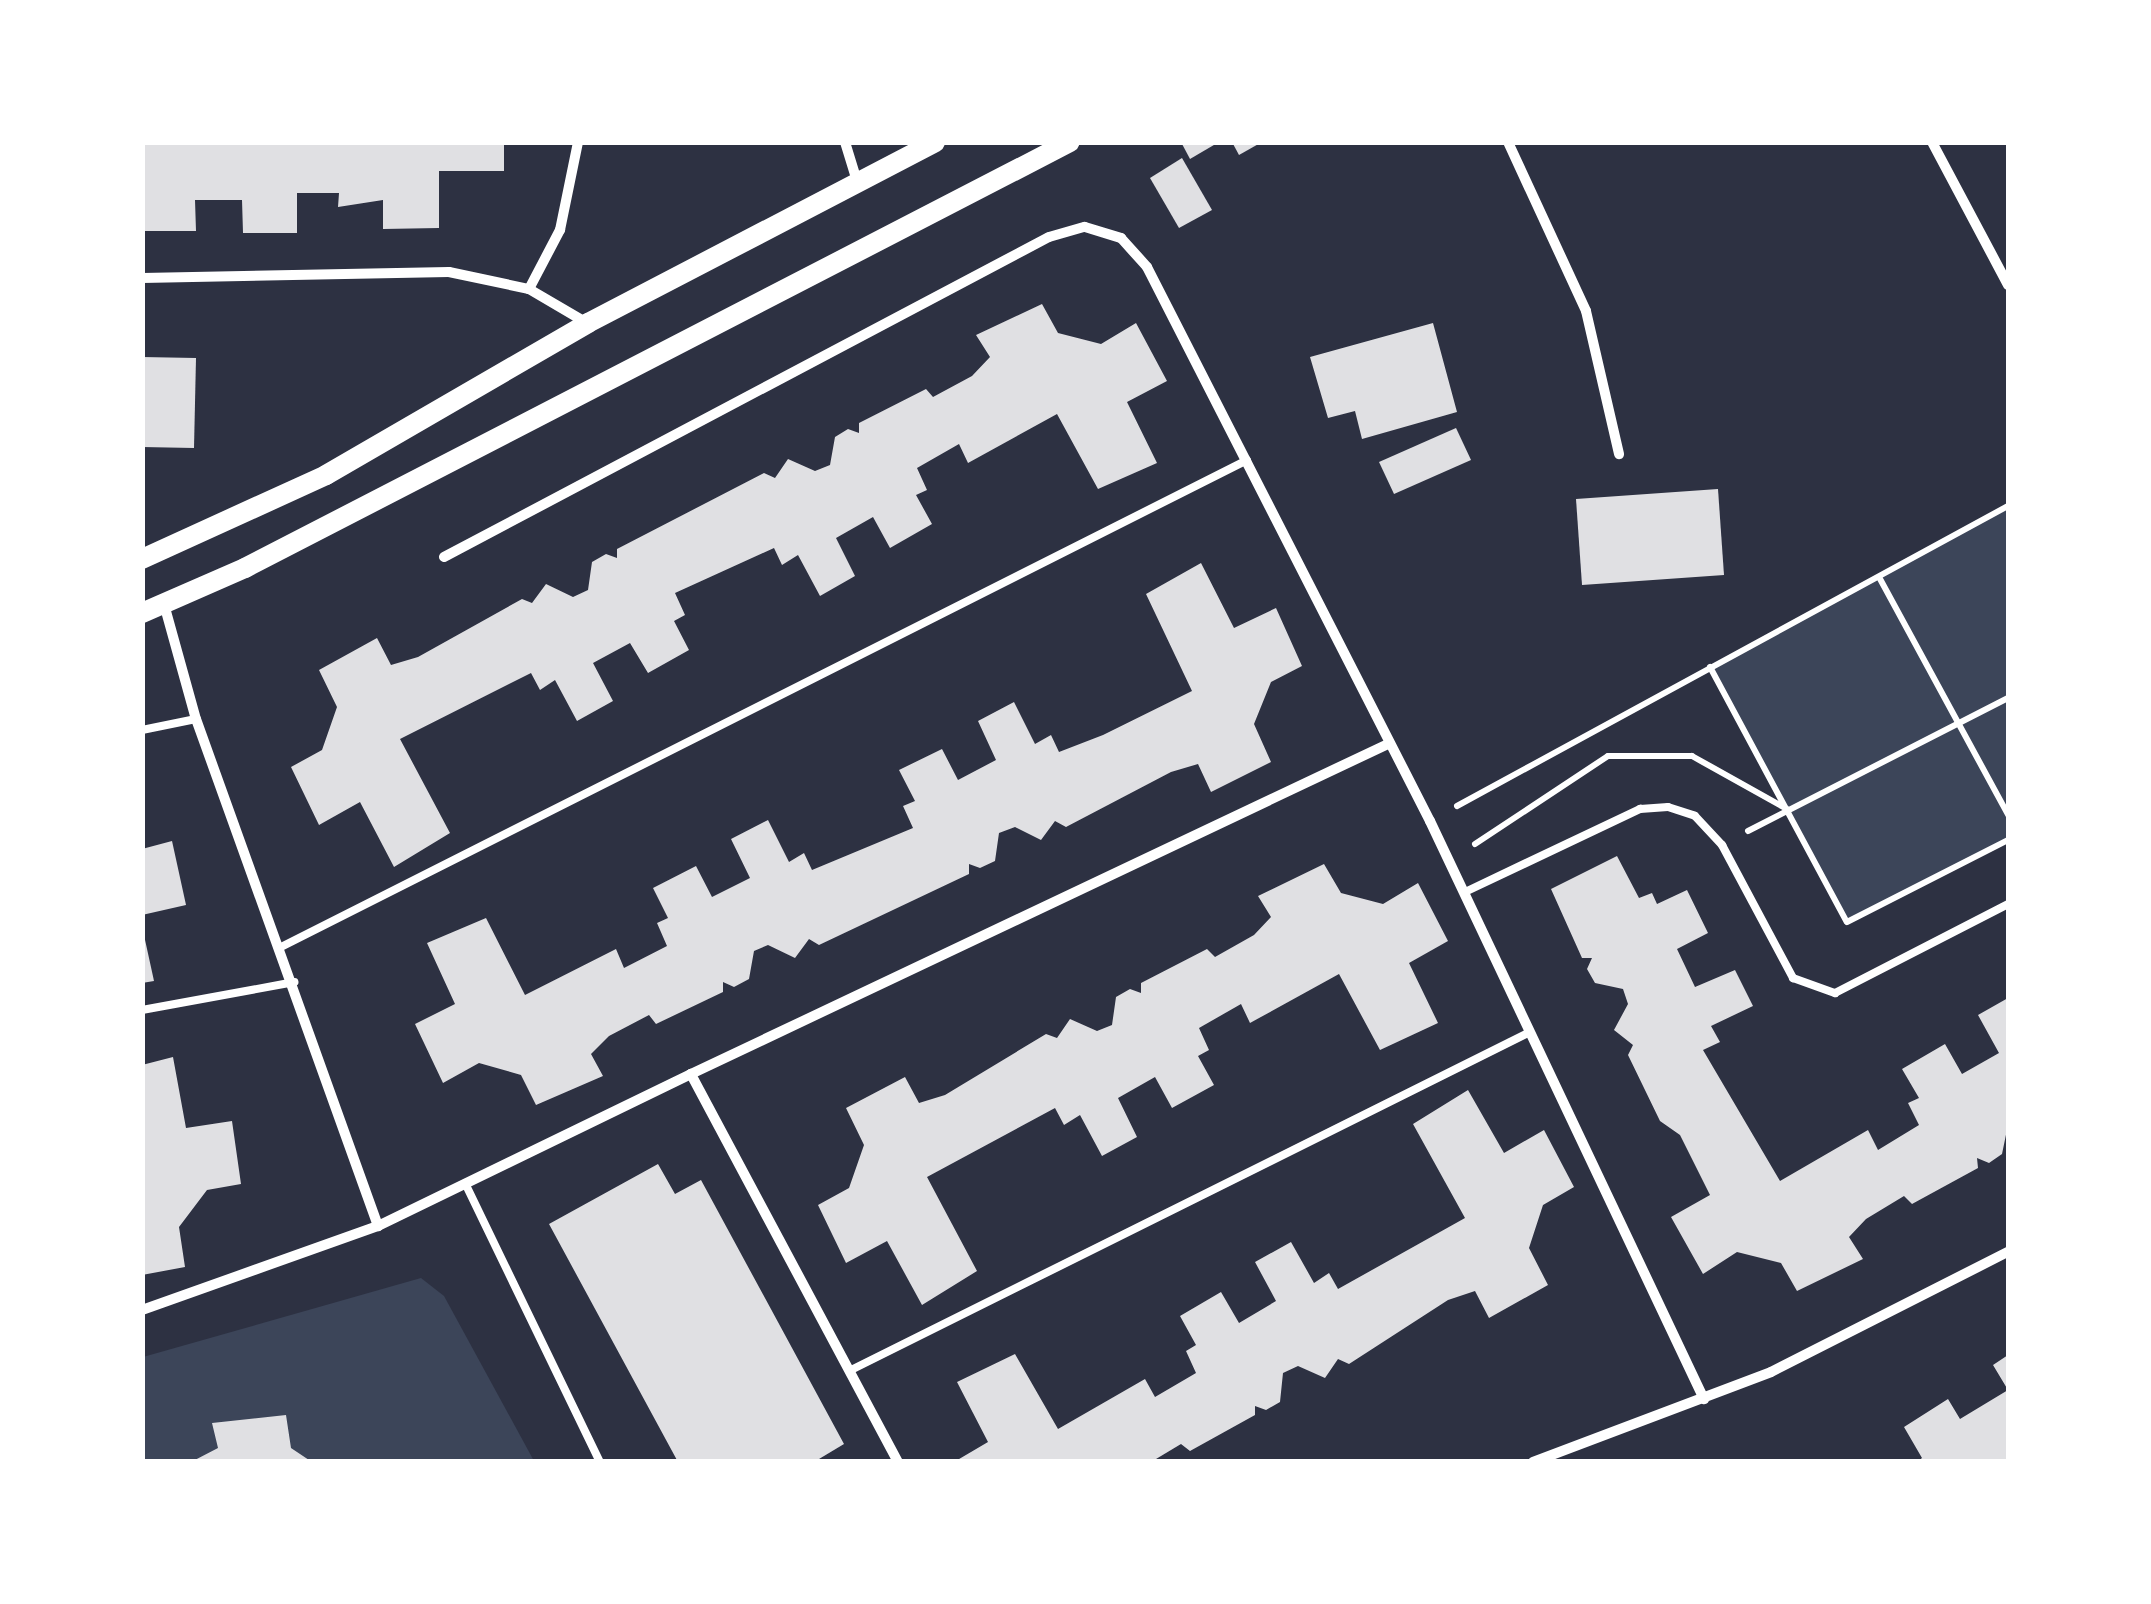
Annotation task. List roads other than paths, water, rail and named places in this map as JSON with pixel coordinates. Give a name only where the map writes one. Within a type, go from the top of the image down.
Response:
[{"type":"main road","points":[[142,560],[326,475],[588,323],[935,142]]},
{"type":"main road","points":[[142,613],[1070,142]]},
{"type":"street","points":[[528,289],[560,230],[578,142]]},
{"type":"street","points":[[845,142],[857,181]]},
{"type":"street","points":[[1508,142],[1586,311],[1619,454]]},
{"type":"street","points":[[1932,142],[2008,286]]},
{"type":"street","points":[[444,557],[1067,230],[1104,230],[1136,251],[1430,821],[1704,1399]]},
{"type":"street","points":[[142,278],[435,272],[528,289],[588,323]]},
{"type":"street","points":[[164,604],[196,719],[294,982],[378,1226]]},
{"type":"street","points":[[142,1310],[378,1226],[1390,743]]},
{"type":"street","points":[[691,1074],[898,1462]]},
{"type":"street","points":[[1533,1462],[1704,1399],[2008,1252]]},
{"type":"lane","points":[[280,948],[1247,460]]},
{"type":"lane","points":[[142,730],[196,719]]},
{"type":"lane","points":[[1465,892],[1640,809],[1668,807],[1695,816],[1722,845],[1793,978],[1835,992],[2008,904]]},
{"type":"lane","points":[[142,1010],[294,982]]},
{"type":"lane","points":[[851,1370],[1530,1032]]},
{"type":"lane","points":[[465,1183],[600,1462]]}]
